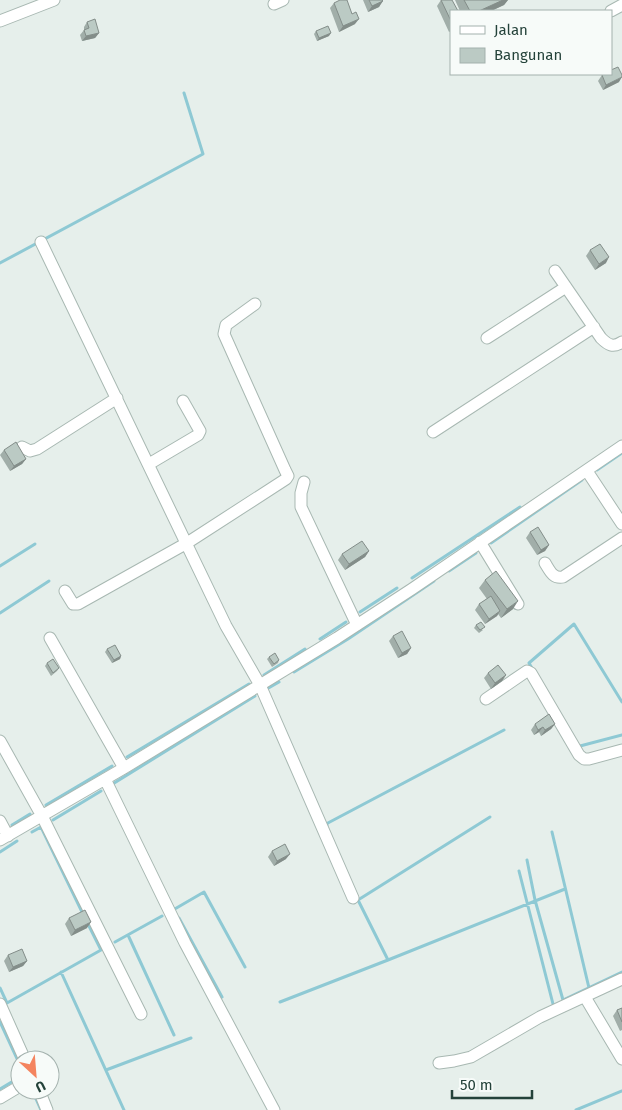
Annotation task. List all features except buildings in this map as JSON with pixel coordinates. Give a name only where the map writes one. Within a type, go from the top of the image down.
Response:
[{"type":"street","points":[[0,21],[54,0]]},
{"type":"street","points":[[41,242],[226,626],[260,685],[353,898]]},
{"type":"street","points":[[555,271],[606,343],[612,346],[622,342]]},
{"type":"street","points":[[487,338],[566,287]]},
{"type":"street","points":[[65,591],[73,604],[78,604],[187,543],[288,476],[224,334],[226,324],[255,304]]},
{"type":"street","points":[[432,432],[594,327]]},
{"type":"street","points":[[22,447],[30,451],[37,449],[117,398]]},
{"type":"street","points":[[149,464],[198,435],[200,431],[183,401]]},
{"type":"street","points":[[0,821],[4,838],[124,768],[357,625],[622,446]]},
{"type":"street","points":[[587,471],[622,524]]},
{"type":"street","points":[[304,482],[301,493],[301,507],[357,625]]},
{"type":"street","points":[[545,563],[552,575],[558,578],[563,577],[622,538]]},
{"type":"street","points":[[480,542],[518,604]]},
{"type":"street","points":[[50,638],[124,768]]},
{"type":"street","points":[[486,699],[527,671],[531,673],[579,755],[584,759],[622,750]]},
{"type":"street","points":[[0,741],[42,816],[141,1014]]},
{"type":"street","points":[[105,779],[185,943],[274,1110]]},
{"type":"street","points":[[439,1063],[471,1056],[514,1030],[622,979]]},
{"type":"street","points":[[585,997],[622,1059]]},
{"type":"street","points":[[0,1004],[21,1050]]},
{"type":"waterway","points":[[0,263],[203,154],[184,93]]},
{"type":"waterway","points":[[597,470],[622,453]]},
{"type":"waterway","points":[[491,543],[582,480]]},
{"type":"waterway","points":[[412,578],[520,507]]},
{"type":"waterway","points":[[0,566],[35,544]]},
{"type":"waterway","points":[[449,571],[476,553]]},
{"type":"waterway","points":[[0,613],[49,581]]},
{"type":"waterway","points":[[294,672],[348,639],[434,581]]},
{"type":"waterway","points":[[360,612],[397,588]]},
{"type":"waterway","points":[[320,639],[346,622]]},
{"type":"waterway","points":[[533,670],[529,663],[574,624],[622,702]]},
{"type":"waterway","points":[[264,675],[305,649]]},
{"type":"waterway","points":[[265,690],[279,682]]},
{"type":"waterway","points":[[127,757],[249,684]]},
{"type":"waterway","points":[[111,785],[255,696]]},
{"type":"waterway","points":[[327,825],[504,730]]},
{"type":"waterway","points":[[580,746],[622,735]]},
{"type":"waterway","points":[[46,805],[112,766]]},
{"type":"waterway","points":[[53,820],[101,791]]},
{"type":"waterway","points":[[12,825],[30,814]]},
{"type":"waterway","points":[[490,817],[358,900],[388,960],[565,889]]},
{"type":"waterway","points":[[41,827],[83,914]]},
{"type":"waterway","points":[[32,832],[41,827]]},
{"type":"waterway","points":[[552,832],[589,988]]},
{"type":"waterway","points":[[0,852],[17,841]]},
{"type":"waterway","points":[[527,860],[535,900],[563,1000],[622,972]]},
{"type":"waterway","points":[[519,871],[553,1004]]},
{"type":"waterway","points":[[173,910],[204,892],[245,967]]},
{"type":"waterway","points":[[115,942],[162,916]]},
{"type":"waterway","points":[[179,918],[222,997]]},
{"type":"waterway","points":[[87,922],[101,950]]},
{"type":"waterway","points":[[128,935],[174,1035]]},
{"type":"waterway","points":[[0,988],[7,1003],[101,950]]},
{"type":"waterway","points":[[280,1002],[388,960]]},
{"type":"waterway","points":[[61,972],[124,1110]]},
{"type":"waterway","points":[[0,1022],[13,1050]]},
{"type":"waterway","points":[[106,1070],[191,1038]]},
{"type":"waterway","points":[[0,1089],[10,1083]]},
{"type":"waterway","points":[[576,1110],[622,1091]]},
{"type":"waterway","points":[[36,1100],[41,1110]]}]
